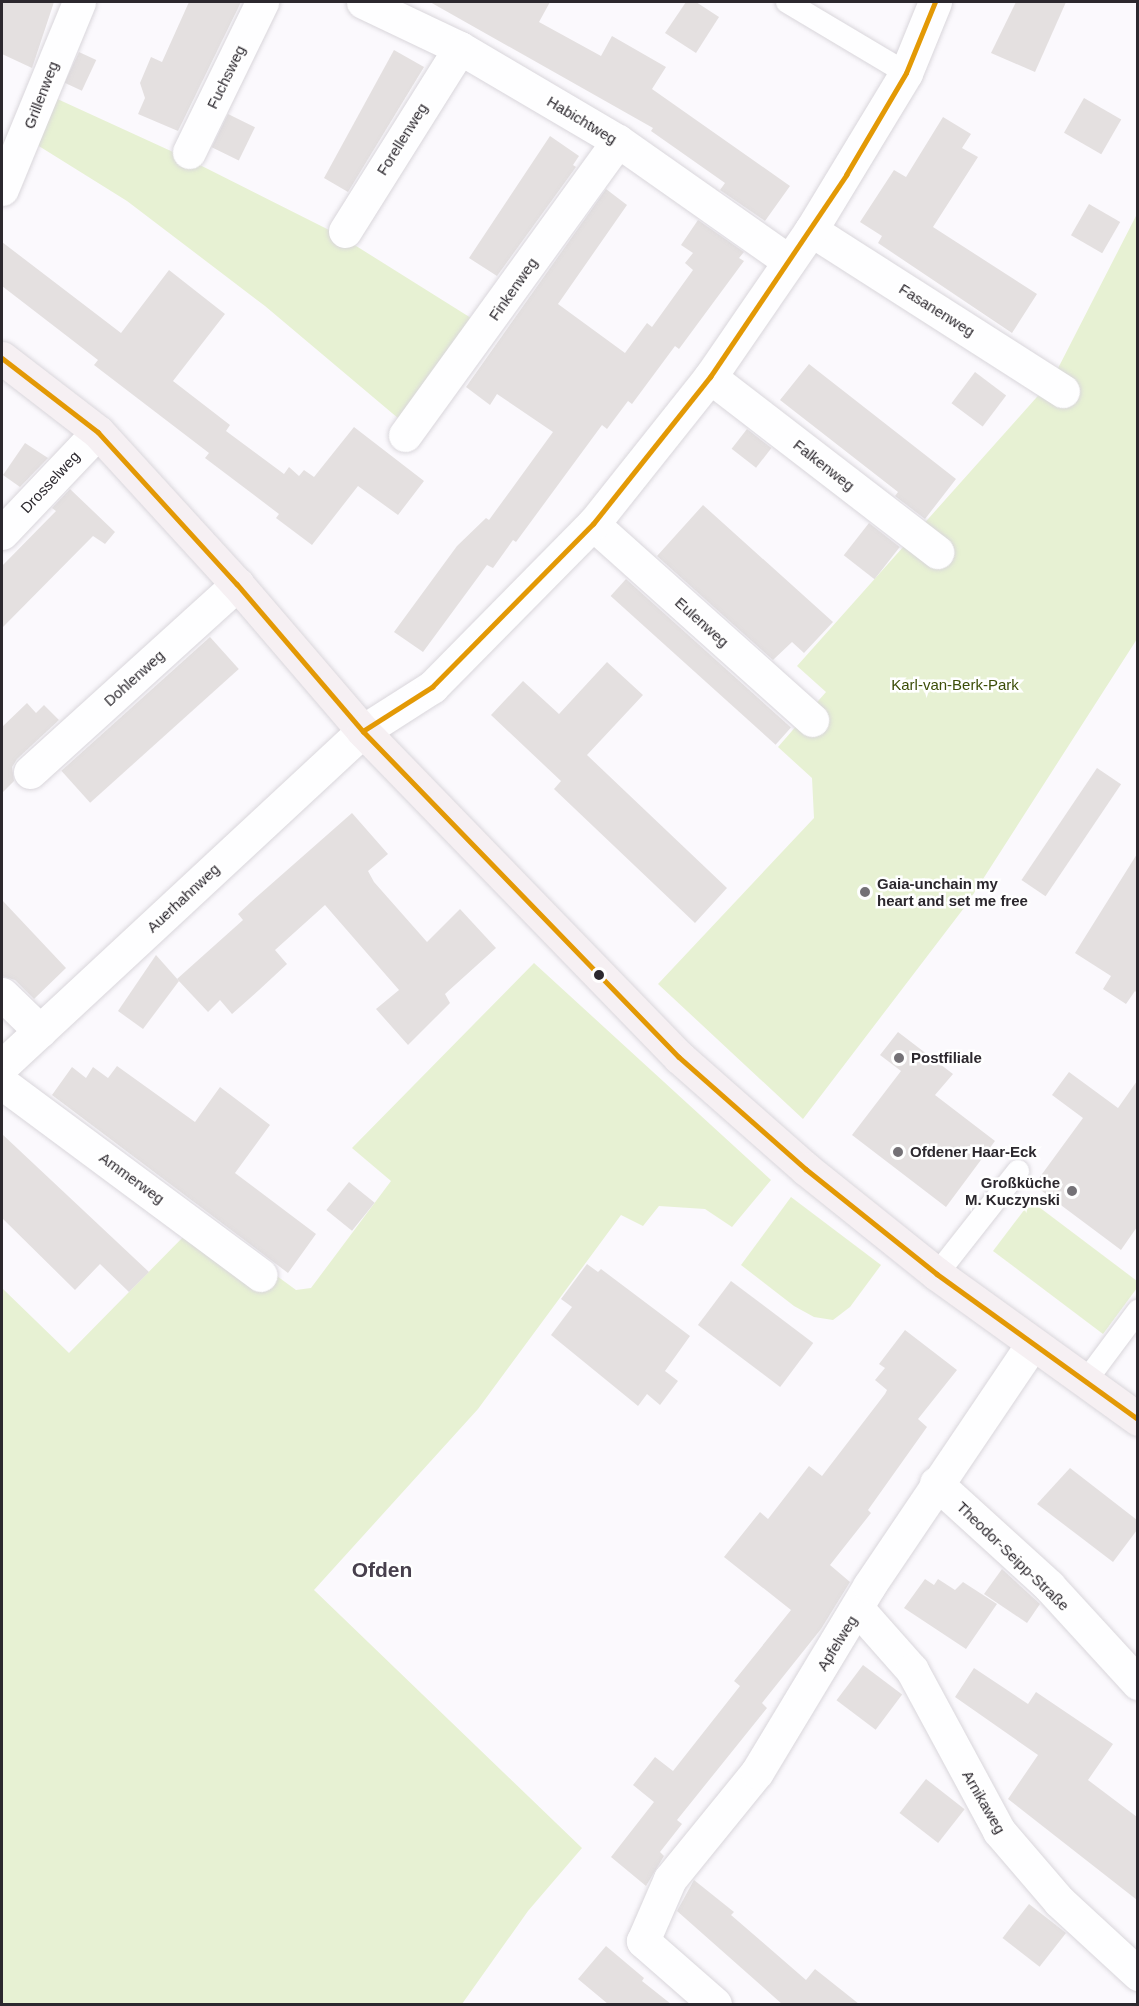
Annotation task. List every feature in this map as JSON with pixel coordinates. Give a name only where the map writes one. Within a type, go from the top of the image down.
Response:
[{"type":"street","name":"Grillenweg","points":[[2,189],[79,2]]},
{"type":"street","name":"Fuchsweg","points":[[189,152],[262,2]]},
{"type":"street","name":"Habichtweg","points":[[363,2],[460,48],[618,141],[789,261]]},
{"type":"street","name":"Auerhahnweg","points":[[2,1066],[363,731],[432,687],[593,524],[711,377],[811,230],[906,73],[935,2]]},
{"type":"street","name":"Forellenweg","points":[[345,231],[460,48]]},
{"type":"street","name":"Finkenweg","points":[[405,435],[618,141]]},
{"type":"street","name":"Fasanenweg","points":[[811,230],[1063,391]]},
{"type":"street","points":[[2,358],[98,432],[237,585],[363,731],[679,1057],[806,1170],[937,1274],[1137,1419]]},
{"type":"street","name":"Falkenweg","points":[[711,377],[937,552]]},
{"type":"street","name":"Drosselweg","points":[[2,533],[98,432]]},
{"type":"street","name":"Eulenweg","points":[[593,524],[812,720]]},
{"type":"street","name":"Dohlenweg","points":[[30,772],[237,585]]},
{"type":"street","points":[[2,994],[40,1031]]},
{"type":"street","name":"Ammerweg","points":[[2,1083],[261,1275]]},
{"type":"street","name":"Apfelweg","points":[[715,2004],[643,1941],[670,1879],[757,1772],[936,1483],[1032,1344]]},
{"type":"street","name":"Theodor-Seipp-Straße","points":[[936,1483],[1049,1586],[1137,1683]]},
{"type":"street","name":"Arnikaweg","points":[[864,1597],[912,1670],[999,1831],[1059,1901],[1137,1974]]},
{"type":"lane","points":[[787,2],[906,73]]},
{"type":"lane","points":[[937,1274],[1018,1171]]},
{"type":"lane","points":[[1085,1382],[1137,1311]]},
{"type":"green space","points":[[53,97],[184,157],[337,234],[479,323],[405,424],[265,306],[127,201],[34,143]]},
{"type":"green space","name":"Karl-van-Berk-Park","points":[[1137,214],[1137,639],[967,904],[803,1119],[658,984],[814,818],[812,778],[778,747],[826,692],[797,666],[1052,380]]},
{"type":"green space","points":[[534,963],[771,1180],[732,1227],[705,1209],[659,1206],[643,1226],[621,1215],[478,1409],[314,1590],[582,1848],[528,1911],[462,2004],[2,2004],[2,1288],[69,1353],[187,1233],[266,1268],[296,1290],[311,1288],[391,1181],[352,1148]]},
{"type":"green space","points":[[791,1197],[881,1265],[850,1307],[833,1320],[814,1317],[794,1306],[741,1265]]},
{"type":"green space","points":[[1031,1201],[1137,1281],[1137,1288],[1103,1334],[993,1251]]},
{"type":"building","points":[[2,2],[54,2],[32,68],[2,54]]},
{"type":"building","points":[[189,2],[241,2],[178,131],[138,114],[145,98],[140,83],[151,57],[162,62]]},
{"type":"building","points":[[430,2],[550,2],[539,22],[601,56],[612,36],[666,67],[652,89],[790,186],[765,221],[720,190],[725,183],[651,131],[653,128]]},
{"type":"building","points":[[686,2],[696,2],[719,17],[696,53],[665,33]]},
{"type":"building","points":[[1016,2],[1066,2],[1035,72],[991,53]]},
{"type":"building","points":[[394,50],[424,67],[348,192],[324,178]]},
{"type":"building","points":[[79,52],[96,60],[82,91],[65,83]]},
{"type":"building","points":[[1084,98],[1121,120],[1101,154],[1064,133]]},
{"type":"building","points":[[228,114],[255,127],[239,160],[212,147]]},
{"type":"building","points":[[943,117],[971,134],[962,148],[978,157],[933,227],[1037,294],[1012,333],[878,243],[882,236],[860,222],[894,170],[906,177]]},
{"type":"building","points":[[550,136],[579,156],[573,165],[576,167],[497,276],[469,258]]},
{"type":"building","points":[[606,189],[627,205],[558,304],[625,353],[647,323],[652,327],[693,270],[685,263],[693,253],[681,245],[698,220],[744,252],[739,258],[744,261],[679,349],[675,346],[632,404],[628,401],[607,429],[602,425],[516,542],[513,540],[493,568],[487,565],[423,652],[394,632],[457,546],[486,518],[489,520],[553,432],[497,394],[490,405],[466,387]]},
{"type":"building","points":[[1089,204],[1120,222],[1102,253],[1071,235]]},
{"type":"building","points":[[2,242],[121,333],[169,270],[225,314],[173,381],[230,425],[226,431],[284,474],[289,467],[299,476],[304,470],[314,477],[354,427],[424,481],[398,515],[358,486],[312,545],[276,518],[279,514],[205,458],[209,453],[94,365],[98,360],[2,286]]},
{"type":"building","points":[[809,364],[956,479],[925,519],[895,496],[898,492],[780,400]]},
{"type":"building","points":[[975,372],[1006,395],[983,427],[952,403]]},
{"type":"building","points":[[747,429],[771,448],[756,468],[732,449]]},
{"type":"building","points":[[25,443],[48,458],[20,487],[3,475]]},
{"type":"building","points":[[70,489],[115,532],[105,544],[93,536],[2,628],[2,566],[56,511],[52,508]]},
{"type":"building","points":[[703,505],[833,622],[804,653],[792,642],[773,660],[657,556]]},
{"type":"building","points":[[869,523],[900,547],[874,579],[844,555]]},
{"type":"building","points":[[626,579],[791,728],[776,745],[611,596]]},
{"type":"building","points":[[210,637],[239,669],[90,803],[61,771]]},
{"type":"building","points":[[607,662],[643,695],[587,755],[727,888],[695,923],[554,789],[561,781],[491,715],[523,681],[559,714]]},
{"type":"building","points":[[27,703],[36,713],[44,705],[59,720],[17,759],[12,767],[14,781],[2,793],[2,727]]},
{"type":"building","points":[[1097,768],[1121,784],[1046,896],[1022,880]]},
{"type":"building","points":[[352,813],[388,854],[368,871],[374,882],[427,942],[460,909],[496,948],[445,994],[450,1003],[408,1045],[376,1009],[399,990],[325,905],[275,950],[287,964],[259,990],[232,1014],[220,1000],[208,1012],[177,979],[243,920],[238,914]]},
{"type":"building","points":[[1137,854],[1137,993],[1135,991],[1126,1004],[1103,989],[1111,976],[1075,953]]},
{"type":"building","points":[[2,900],[66,968],[34,999],[15,980],[2,976]]},
{"type":"building","points":[[156,955],[179,981],[143,1029],[118,1011]]},
{"type":"building","points":[[898,1032],[953,1074],[935,1095],[995,1141],[946,1207],[852,1135],[901,1071],[880,1055]]},
{"type":"building","points":[[117,1066],[195,1122],[220,1087],[270,1125],[235,1173],[316,1234],[288,1273],[52,1095],[72,1067],[86,1078],[93,1067],[108,1078]]},
{"type":"building","points":[[1069,1072],[1118,1108],[1137,1081],[1137,1227],[1121,1250],[1034,1185],[1083,1118],[1052,1095]]},
{"type":"building","points":[[2,1134],[149,1272],[129,1292],[100,1264],[75,1290],[2,1218]]},
{"type":"building","points":[[349,1182],[375,1203],[352,1231],[326,1210]]},
{"type":"building","points":[[587,1264],[598,1272],[601,1269],[690,1336],[665,1371],[678,1381],[660,1405],[647,1394],[638,1406],[551,1335],[572,1307],[561,1299]]},
{"type":"building","points":[[731,1281],[813,1343],[780,1387],[698,1325]]},
{"type":"building","points":[[905,1330],[957,1370],[918,1419],[927,1427],[868,1510],[871,1513],[830,1565],[850,1582],[821,1629],[762,1703],[767,1708],[677,1820],[682,1824],[660,1852],[664,1856],[646,1886],[611,1857],[654,1802],[633,1785],[655,1757],[673,1771],[740,1686],[734,1681],[791,1610],[724,1557],[760,1512],[768,1519],[809,1466],[822,1476],[885,1394],[887,1390],[875,1380],[885,1368],[879,1364]]},
{"type":"building","points":[[1070,1468],[1137,1520],[1137,1530],[1113,1562],[1037,1504]]},
{"type":"building","points":[[1002,1569],[1040,1604],[1027,1623],[984,1594]]},
{"type":"building","points":[[925,1579],[934,1585],[938,1579],[955,1590],[963,1582],[997,1604],[966,1649],[904,1608]]},
{"type":"building","points":[[863,1665],[902,1694],[876,1730],[837,1700]]},
{"type":"building","points":[[974,1668],[1028,1704],[1036,1692],[1113,1744],[1088,1780],[1137,1817],[1137,1900],[1008,1799],[1038,1755],[955,1697]]},
{"type":"building","points":[[926,1779],[965,1809],[938,1843],[900,1813]]},
{"type":"building","points":[[694,1880],[734,1912],[731,1915],[806,1980],[815,1969],[859,2004],[782,2004],[677,1911]]},
{"type":"building","points":[[1029,1904],[1066,1933],[1040,1967],[1003,1938]]},
{"type":"building","points":[[606,1946],[644,1978],[642,1981],[671,2004],[608,2004],[578,1979]]},
{"type":"transit line","points":[[363,731],[432,687],[593,524],[710,377],[846,175],[906,73],[935,2]]},
{"type":"transit line","points":[[2,358],[98,432],[237,584],[363,731],[679,1057],[806,1169],[937,1274],[1138,1419]]},
{"type":"place","name":"Gaia-unchain my heart and set me free","points":[[865,892]]},
{"type":"place","name":"Postfiliale","points":[[899,1058]]},
{"type":"place","name":"Ofdener Haar-Eck","points":[[898,1152]]},
{"type":"place","name":"Großküche M. Kuczynski","points":[[1072,1191]]},
{"type":"district","name":"Ofden","points":[[382,1570]]}]
